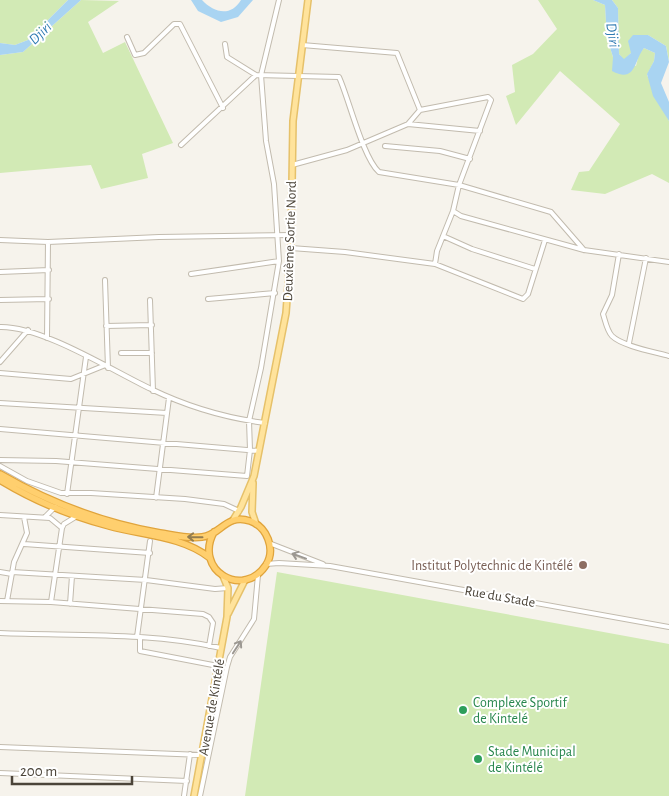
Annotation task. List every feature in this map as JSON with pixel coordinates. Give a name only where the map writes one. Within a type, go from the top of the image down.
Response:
[{"type":"highway","points":[[0,474],[42,496],[109,522],[176,536],[202,538],[232,520],[249,521],[256,524],[267,536],[269,543],[266,564],[258,575],[245,580],[230,580],[223,576],[212,565],[210,558],[209,545],[214,532]]},
{"type":"highway","points":[[0,480],[54,507],[78,516],[116,528],[174,541],[199,551],[210,558]]},
{"type":"main road","name":"Deuxième Sortie Nord","points":[[256,524],[252,512],[254,478],[284,327],[292,235],[293,121],[308,0]]},
{"type":"main road","name":"Deuxième Sortie Nord","points":[[232,520],[239,511],[254,478]]},
{"type":"main road","name":"Avenue de Kintélé","points":[[194,796],[226,617],[228,588],[223,576]]},
{"type":"main road","name":"Avenue de Kintélé","points":[[226,617],[245,580]]},
{"type":"street","points":[[247,476],[250,450],[249,421],[275,293],[279,261],[278,236],[258,75],[279,0]]},
{"type":"street","points":[[127,37],[135,55],[144,53],[174,24],[180,24],[223,108]]},
{"type":"street","points":[[226,44],[227,57],[258,75],[339,77],[375,169],[382,174],[459,185],[551,212],[584,250]]},
{"type":"street","points":[[302,45],[397,53],[420,110]]},
{"type":"street","points":[[181,145],[258,75]]},
{"type":"street","points":[[408,124],[420,110],[488,97],[491,102],[459,185],[453,211],[435,264]]},
{"type":"street","points":[[292,165],[330,156],[408,124],[431,124],[480,131]]},
{"type":"street","points":[[385,146],[440,151],[470,159]]},
{"type":"street","points":[[453,211],[461,216],[584,250],[669,262]]},
{"type":"street","points":[[0,240],[48,242],[160,237],[292,235]]},
{"type":"street","points":[[443,236],[472,249],[535,269]]},
{"type":"street","points":[[291,248],[345,252],[435,264],[523,299],[527,297],[545,240]]},
{"type":"street","points":[[47,338],[49,299],[48,242]]},
{"type":"street","points":[[619,254],[612,295],[603,314],[611,335],[669,356]]},
{"type":"street","points":[[629,343],[646,258]]},
{"type":"street","points":[[191,274],[279,261]]},
{"type":"street","points":[[0,272],[49,270]]},
{"type":"street","points":[[105,367],[106,280]]},
{"type":"street","points":[[208,299],[275,293]]},
{"type":"street","points":[[0,300],[49,299]]},
{"type":"street","points":[[150,300],[153,390]]},
{"type":"street","points":[[106,326],[152,325]]},
{"type":"street","points":[[0,327],[28,330],[169,398],[264,424]]},
{"type":"street","points":[[0,362],[28,330]]},
{"type":"street","points":[[121,353],[152,353]]},
{"type":"street","points":[[0,354],[7,356]]},
{"type":"street","points":[[67,494],[86,357]]},
{"type":"street","points":[[0,374],[71,379],[105,367]]},
{"type":"street","points":[[156,498],[169,398]]},
{"type":"street","points":[[0,403],[167,413]]},
{"type":"street","points":[[0,429],[163,441],[260,451]]},
{"type":"street","points":[[0,460],[71,463],[254,478]]},
{"type":"street","points":[[0,466],[27,481],[67,494],[91,493],[222,503],[239,511]]},
{"type":"street","points":[[0,485],[10,486]]},
{"type":"street","points":[[45,517],[54,507]]},
{"type":"street","points":[[0,515],[45,517],[54,520],[62,528]]},
{"type":"street","points":[[51,602],[62,528],[64,524],[78,516]]},
{"type":"street","points":[[7,601],[15,559],[24,544],[28,529],[24,517]]},
{"type":"street","points":[[150,541],[150,554],[141,609],[140,651],[218,666]]},
{"type":"street","name":"Rue du Stade","points":[[269,543],[301,557],[330,566]]},
{"type":"street","points":[[24,544],[150,554]]},
{"type":"street","name":"Rue du Stade","points":[[266,564],[330,566],[669,627]]},
{"type":"street","points":[[0,572],[146,580],[214,589],[228,588]]},
{"type":"street","points":[[200,796],[227,667],[230,658],[254,619],[256,605],[255,584],[258,575]]},
{"type":"street","points":[[70,604],[72,576]]},
{"type":"street","points":[[0,601],[51,602],[206,615],[213,623],[209,646]]},
{"type":"street","points":[[0,633],[103,634],[221,648]]},
{"type":"street","points":[[0,747],[202,755]]},
{"type":"street","points":[[184,796],[190,754]]},
{"type":"street","points":[[0,773],[187,780]]},
{"type":"green space","points":[[0,0],[68,0],[28,40],[15,45],[0,43]]},
{"type":"green space","points":[[81,0],[119,1],[88,22],[103,53],[125,42],[173,143],[142,154],[148,178],[101,189],[91,165],[0,173],[0,55],[23,52]]},
{"type":"green space","points":[[538,0],[593,0],[605,5],[607,38],[613,57],[636,66],[639,54],[644,48],[655,53],[654,61],[647,75],[669,121],[669,183],[652,174],[605,194],[571,190],[579,172],[589,171],[620,124],[560,71],[516,125],[506,96],[515,92],[512,65],[533,54],[557,29]]},
{"type":"green space","points":[[612,0],[669,0],[669,61],[666,46],[648,35],[633,35],[631,53],[624,60],[619,54],[618,8]]},
{"type":"green space","name":"Complexe Sportif de Kintelé","points":[[277,572],[669,644],[669,796],[245,796]]},
{"type":"water","name":"Djiri","points":[[68,0],[81,0],[23,52],[0,55],[0,43],[15,45],[28,40]]},
{"type":"water","points":[[191,0],[202,0],[212,8],[227,11],[232,9],[241,0],[253,0],[238,17],[221,22],[198,11]]},
{"type":"water","name":"Djiri","points":[[593,0],[612,0],[618,8],[619,54],[624,59],[631,53],[628,41],[633,35],[648,35],[666,46],[669,62],[661,83],[669,102],[669,121],[653,96],[647,74],[654,61],[655,53],[644,48],[633,69],[626,75],[612,71],[613,57],[607,38],[605,5]]},
{"type":"place","name":"Institut Polytechnic de Kintélé","points":[[583,565]]},
{"type":"place","name":"Complexe Sportif de Kintelé","points":[[463,710]]},
{"type":"place","name":"Stade Municipal de Kintélé","points":[[478,759]]}]
